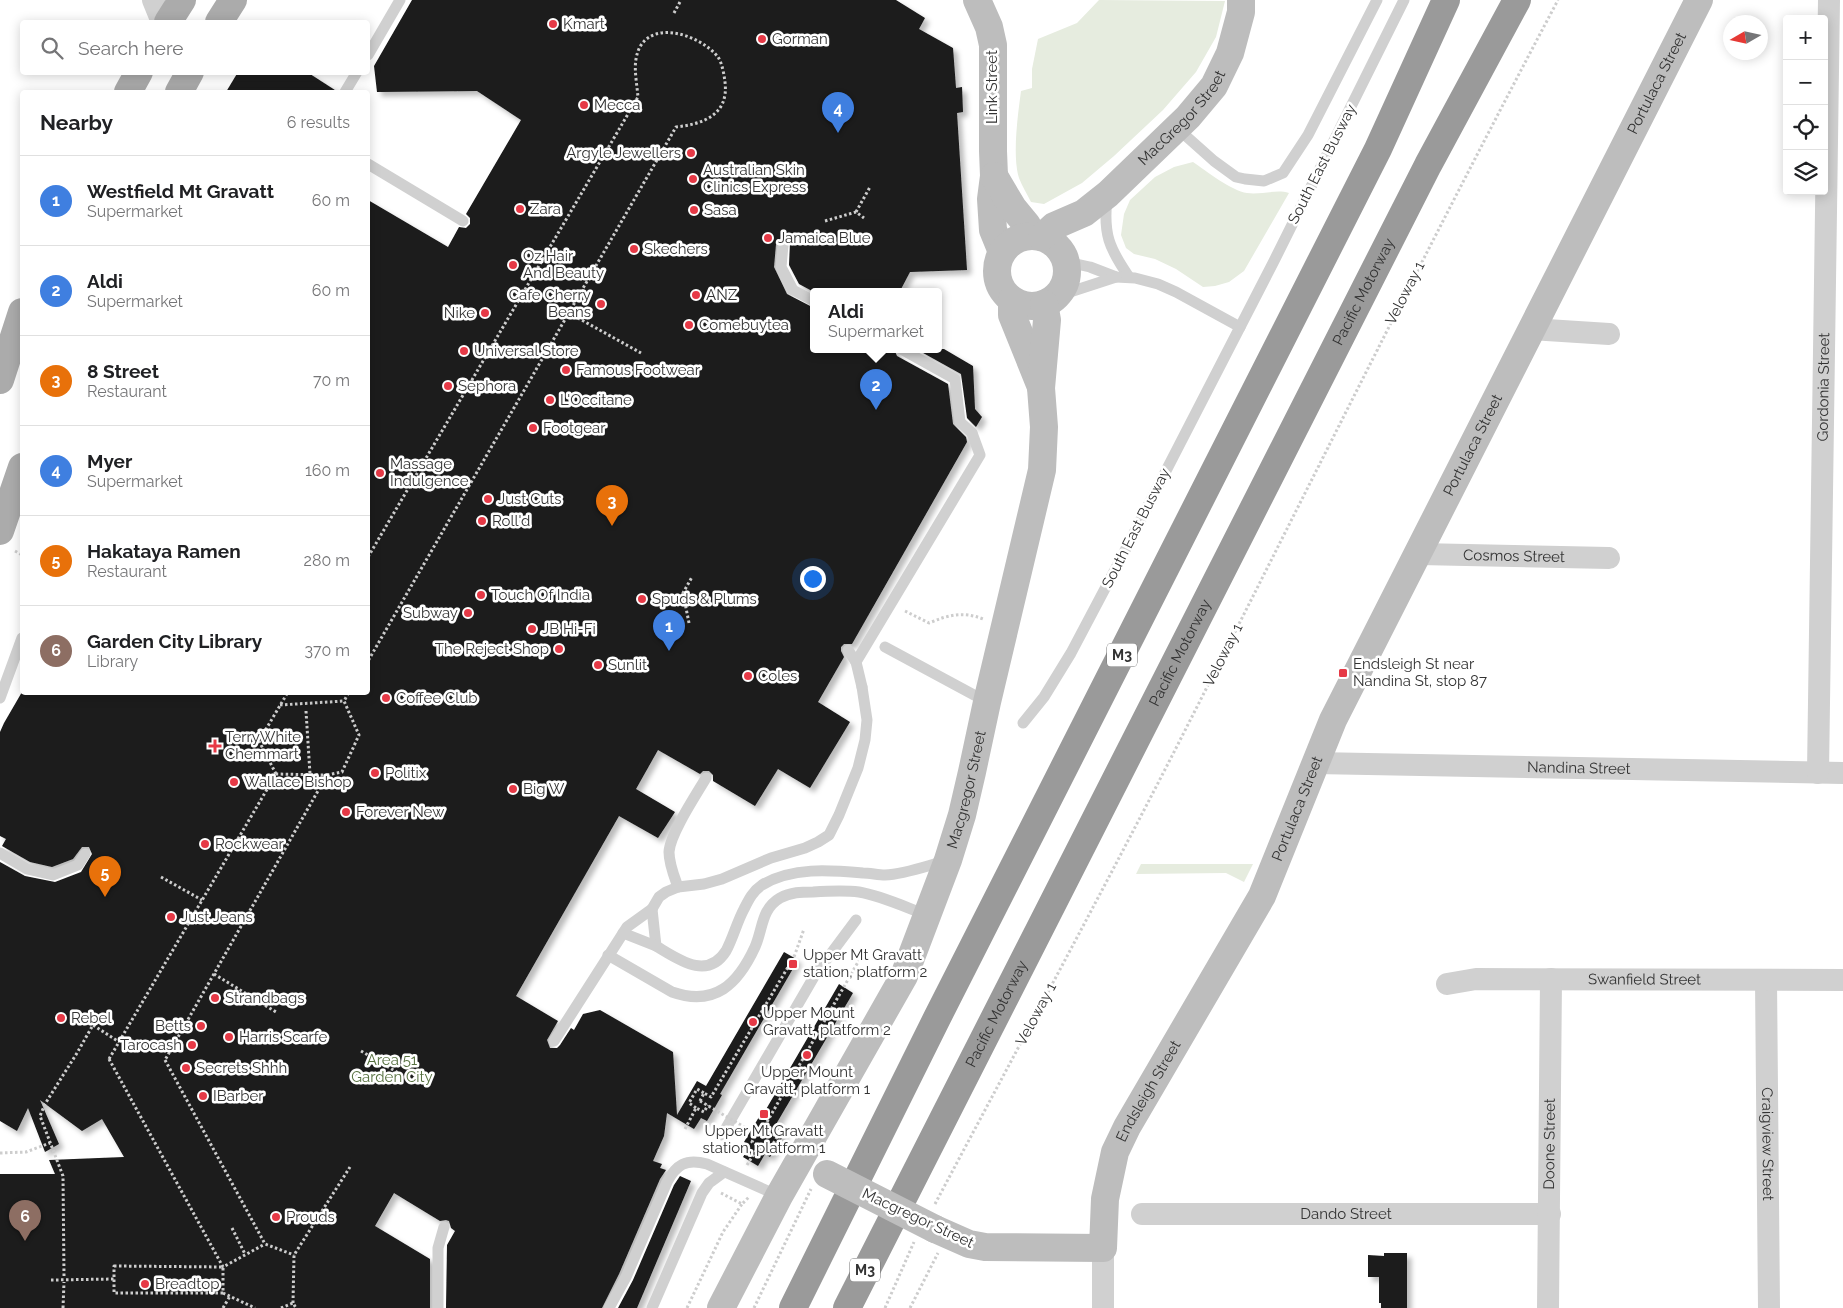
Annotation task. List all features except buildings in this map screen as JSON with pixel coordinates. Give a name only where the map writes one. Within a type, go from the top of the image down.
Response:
[{"type":"highway","name":"M3","points":[[793,1308],[937,1018],[1378,149],[1446,0]]},
{"type":"highway","name":"Pacific Motorway","points":[[847,1308],[1428,165],[1517,0]]},
{"type":"main road","points":[[169,20],[182,0]]},
{"type":"main road","points":[[220,20],[232,0]]},
{"type":"main road","points":[[129,90],[137,75]]},
{"type":"main road","points":[[180,90],[188,75]]},
{"type":"main road","points":[[0,380],[20,318]]},
{"type":"main road","points":[[7,541],[20,477]]},
{"type":"street","points":[[153,0],[161,20]]},
{"type":"street","name":"Link Street","points":[[977,0],[989,27],[993,45],[994,176],[991,198],[993,230],[1002,252]]},
{"type":"street","name":"MacGregor Street","points":[[1050,247],[1070,247],[1082,226],[1084,213],[1108,194],[1177,128],[1214,86],[1230,53],[1241,12],[1241,0]]},
{"type":"street","name":"Portulaca Street","points":[[1262,896],[1333,720],[1699,0]]},
{"type":"street","name":"Gordonia Street","points":[[1818,773],[1829,0]]},
{"type":"street","points":[[994,176],[1013,208],[1027,225],[1050,247],[1067,277],[1053,298],[1033,306],[1022,305],[1012,300],[999,283],[997,272],[1002,252],[1014,241],[1050,247]]},
{"type":"street","name":"Macgregor Street","points":[[721,1308],[779,1196],[810,1172],[904,976],[948,860],[968,789],[1042,470],[1044,428],[1041,388],[1047,320],[1053,298]]},
{"type":"street","name":"Macgregor Street","points":[[1012,300],[1012,315],[1041,388]]},
{"type":"street","points":[[1531,330],[1609,334]]},
{"type":"street","name":"Cosmos Street","points":[[1419,554],[1609,558]]},
{"type":"street","name":"Nandina Street","points":[[1315,764],[1843,773]]},
{"type":"street","name":"Endsleigh Street","points":[[1103,1308],[1105,1199],[1115,1152],[1127,1127],[1262,896]]},
{"type":"street","name":"Swanfield Street","points":[[1447,984],[1476,979],[1843,980]]},
{"type":"street","name":"Doone Street","points":[[1548,1308],[1551,979]]},
{"type":"street","name":"Craigview Street","points":[[1766,980],[1769,1308]]},
{"type":"street","name":"Macgregor Street","points":[[810,1172],[932,1230],[969,1244],[985,1247],[1103,1248]]},
{"type":"street","name":"Dando Street","points":[[1142,1214],[1550,1214]]},
{"type":"lane","points":[[370,52],[400,0]]},
{"type":"lane","points":[[1177,128],[1214,161],[1236,176],[1264,181],[1283,173],[1308,136],[1377,0]]},
{"type":"lane","name":"South East Busway","points":[[1023,723],[1044,698],[1071,653],[1240,327],[1404,0]]},
{"type":"lane","points":[[346,90],[355,75]]},
{"type":"lane","points":[[370,167],[463,221]]},
{"type":"lane","points":[[1108,194],[1105,216],[1106,232],[1112,250],[1129,277]]},
{"type":"lane","points":[[783,245],[781,268],[793,290],[810,299]]},
{"type":"lane","points":[[1050,247],[1090,267],[1116,277]]},
{"type":"lane","points":[[1053,298],[1116,277],[1129,277],[1144,280],[1176,292],[1240,327]]},
{"type":"lane","points":[[856,662],[980,455],[972,433],[960,422],[955,378],[908,353]]},
{"type":"lane","points":[[0,698],[20,643]]},
{"type":"lane","points":[[885,647],[987,702]]},
{"type":"lane","points":[[554,1041],[627,927],[652,909],[659,897],[678,887],[704,884],[722,879],[771,858],[805,848],[829,834],[839,815],[858,768],[865,740],[867,720],[862,687],[856,662],[848,650]]},
{"type":"lane","points":[[678,887],[669,851],[678,828],[706,778]]},
{"type":"lane","points":[[0,853],[27,869],[53,875],[78,865],[85,854]]},
{"type":"lane","points":[[623,934],[656,946],[691,965],[702,967],[711,965],[726,950],[751,895],[760,886],[776,878],[799,872],[828,870],[884,875],[948,860]]},
{"type":"lane","points":[[608,955],[682,996],[710,995],[731,985],[737,978],[755,946],[765,914],[772,904],[792,892],[858,892],[882,898],[927,915]]},
{"type":"lane","points":[[652,909],[656,946]]},
{"type":"lane","points":[[722,1135],[815,975],[856,920]]},
{"type":"lane","points":[[609,1308],[626,1277],[667,1182],[676,1168],[686,1163],[707,1164],[779,1196]]},
{"type":"lane","points":[[652,1308],[702,1193],[709,1183],[724,1172]]},
{"type":"lane","points":[[438,1308],[438,1248],[444,1227]]},
{"type":"path","points":[[674,13],[680,0]]},
{"type":"path","name":"Veloway 1","points":[[885,1308],[932,1230],[1068,955],[1174,752],[1471,164],[1558,0]]},
{"type":"path","points":[[370,554],[638,97],[636,58],[642,43],[654,34],[665,32],[676,32],[700,41],[718,57],[724,75],[726,92],[720,108],[711,117],[696,125],[676,127],[370,658]]},
{"type":"path","points":[[825,221],[856,212],[870,187]]},
{"type":"path","points":[[856,212],[864,218]]},
{"type":"path","points":[[569,313],[641,353]]},
{"type":"path","points":[[7,541],[20,553]]},
{"type":"path","points":[[689,623],[683,593],[692,577]]},
{"type":"path","points":[[905,611],[929,623],[948,615],[975,616],[1004,628]]},
{"type":"path","points":[[276,774],[259,741],[286,695]]},
{"type":"path","points":[[344,701],[347,695]]},
{"type":"path","points":[[280,705],[344,701]]},
{"type":"path","points":[[276,774],[327,775],[342,772],[359,735],[344,701]]},
{"type":"path","points":[[306,711],[310,774]]},
{"type":"path","points":[[223,1293],[223,1267],[109,1059],[276,774]]},
{"type":"path","points":[[294,1255],[265,1244],[165,1060],[327,775]]},
{"type":"path","points":[[161,877],[202,900]]},
{"type":"path","points":[[708,1105],[704,1112],[689,1103],[697,1089],[711,1097],[794,957],[804,930]]},
{"type":"path","points":[[756,1134],[752,1142],[769,1151],[777,1137],[764,1129],[862,955]]},
{"type":"path","points":[[214,974],[276,1012]]},
{"type":"path","points":[[64,1276],[63,1176],[40,1116],[93,1025],[119,1042]]},
{"type":"path","points":[[361,1051],[400,1074]]},
{"type":"path","points":[[704,1094],[700,1101],[756,1134],[764,1138],[768,1131]]},
{"type":"path","points":[[685,1128],[696,1108]]},
{"type":"path","points":[[0,1153],[26,1152],[50,1143]]},
{"type":"path","points":[[746,1165],[759,1146]]},
{"type":"path","points":[[296,1308],[293,1303],[294,1255],[350,1167]]},
{"type":"path","points":[[754,1308],[812,1187],[810,1172]]},
{"type":"path","points":[[716,1190],[742,1204]]},
{"type":"path","points":[[687,1308],[723,1232],[742,1204],[750,1196]]},
{"type":"path","points":[[232,1228],[245,1254]]},
{"type":"path","points":[[910,1308],[932,1230]]},
{"type":"path","points":[[255,1308],[223,1293],[114,1292],[114,1266],[223,1267],[265,1244]]},
{"type":"path","points":[[51,1280],[114,1279]]},
{"type":"path","points":[[63,1308],[64,1282]]},
{"type":"path","points":[[223,1308],[230,1296]]},
{"type":"path","points":[[281,1308],[293,1303]]},
{"type":"shaded area","points":[[1099,0],[1225,1],[1216,37],[1196,72],[1163,110],[1082,183],[1044,204],[1031,202],[1019,178],[1016,158],[1016,135],[1021,91],[1032,88],[1032,69],[1038,39],[1077,23]]},
{"type":"shaded area","points":[[1193,162],[1234,189],[1247,193],[1289,193],[1244,271],[1229,282],[1215,286],[1203,287],[1176,269],[1155,259],[1134,254],[1126,248],[1121,235],[1124,214],[1130,200],[1155,177],[1174,167]]},
{"type":"shaded area","points":[[1141,864],[1253,864],[1244,882],[1226,873],[1136,874]]},
{"type":"place","name":"Kmart","points":[[553,24]]},
{"type":"place","name":"Gorman","points":[[762,39]]},
{"type":"place","name":"Mecca","points":[[584,105]]},
{"type":"place","name":"Myer","points":[[838,133]]},
{"type":"place","name":"Argyle Jewellers","points":[[691,153]]},
{"type":"place","name":"Australian Skin Clinics Express","points":[[693,179]]},
{"type":"place","name":"Zara","points":[[520,209]]},
{"type":"place","name":"Sasa","points":[[694,210]]},
{"type":"place","name":"Jamaica Blue","points":[[768,238]]},
{"type":"place","name":"Skechers","points":[[634,249]]},
{"type":"place","name":"Oz Hair And Beauty","points":[[513,265]]},
{"type":"place","name":"ANZ","points":[[696,295]]},
{"type":"place","name":"Cafe Cherry Beans","points":[[601,304]]},
{"type":"place","name":"Nike","points":[[485,313]]},
{"type":"place","name":"Comebuytea","points":[[689,325]]},
{"type":"place","name":"Universal Store","points":[[464,351]]},
{"type":"place","name":"Famous Footwear","points":[[566,370]]},
{"type":"place","name":"Sephora","points":[[448,386]]},
{"type":"place","name":"L'Occitane","points":[[550,400]]},
{"type":"place","name":"Aldi","points":[[876,410]]},
{"type":"place","name":"Footgear","points":[[533,428]]},
{"type":"place","name":"Massage Indulgence","points":[[380,473]]},
{"type":"place","name":"Just Cuts","points":[[488,499]]},
{"type":"place","name":"Roll'd","points":[[482,521]]},
{"type":"place","name":"8 Street","points":[[612,526]]},
{"type":"place","name":"Touch Of India","points":[[481,595]]},
{"type":"place","name":"Spuds & Plums","points":[[642,599]]},
{"type":"place","name":"Subway","points":[[468,613]]},
{"type":"place","name":"JB Hi-Fi","points":[[532,629]]},
{"type":"place","name":"The Reject Shop","points":[[559,649]]},
{"type":"place","name":"Westfield Mt Gravatt","points":[[669,651]]},
{"type":"place","name":"Sunlit","points":[[598,665]]},
{"type":"place","name":"Endsleigh St near Nandina St, stop 87","points":[[1343,673]]},
{"type":"place","name":"Coles","points":[[748,676]]},
{"type":"place","name":"Coffee Club","points":[[386,698]]},
{"type":"place","name":"TerryWhite Chemmart","points":[[215,746]]},
{"type":"place","name":"Politix","points":[[375,773]]},
{"type":"place","name":"Wallace Bishop","points":[[234,782]]},
{"type":"place","name":"Big W","points":[[513,789]]},
{"type":"place","name":"Forever New","points":[[346,812]]},
{"type":"place","name":"Rockwear","points":[[205,844]]},
{"type":"place","name":"Hakataya Ramen","points":[[105,897]]},
{"type":"place","name":"Just Jeans","points":[[171,917]]},
{"type":"place","name":"Upper Mt Gravatt station, platform 2","points":[[793,964]]},
{"type":"place","name":"Strandbags","points":[[215,998]]},
{"type":"place","name":"Rebel","points":[[61,1018]]},
{"type":"place","name":"Upper Mount Gravatt, platform 2","points":[[753,1022]]},
{"type":"place","name":"Betts","points":[[201,1026]]},
{"type":"place","name":"Harris Scarfe","points":[[229,1037]]},
{"type":"place","name":"Tarocash","points":[[192,1045]]},
{"type":"place","name":"Upper Mount Gravatt, platform 1","points":[[807,1055]]},
{"type":"place","name":"Secrets Shhh","points":[[186,1068]]},
{"type":"place","name":"IBarber","points":[[203,1096]]},
{"type":"place","name":"Upper Mt Gravatt station, platform 1","points":[[764,1114]]},
{"type":"place","name":"Prouds","points":[[276,1217]]},
{"type":"place","name":"Garden City Library","points":[[25,1241]]},
{"type":"place","name":"Breadtop","points":[[145,1284]]},
{"type":"park label","name":"Area 51 Garden City","points":[[392,1068]]}]
